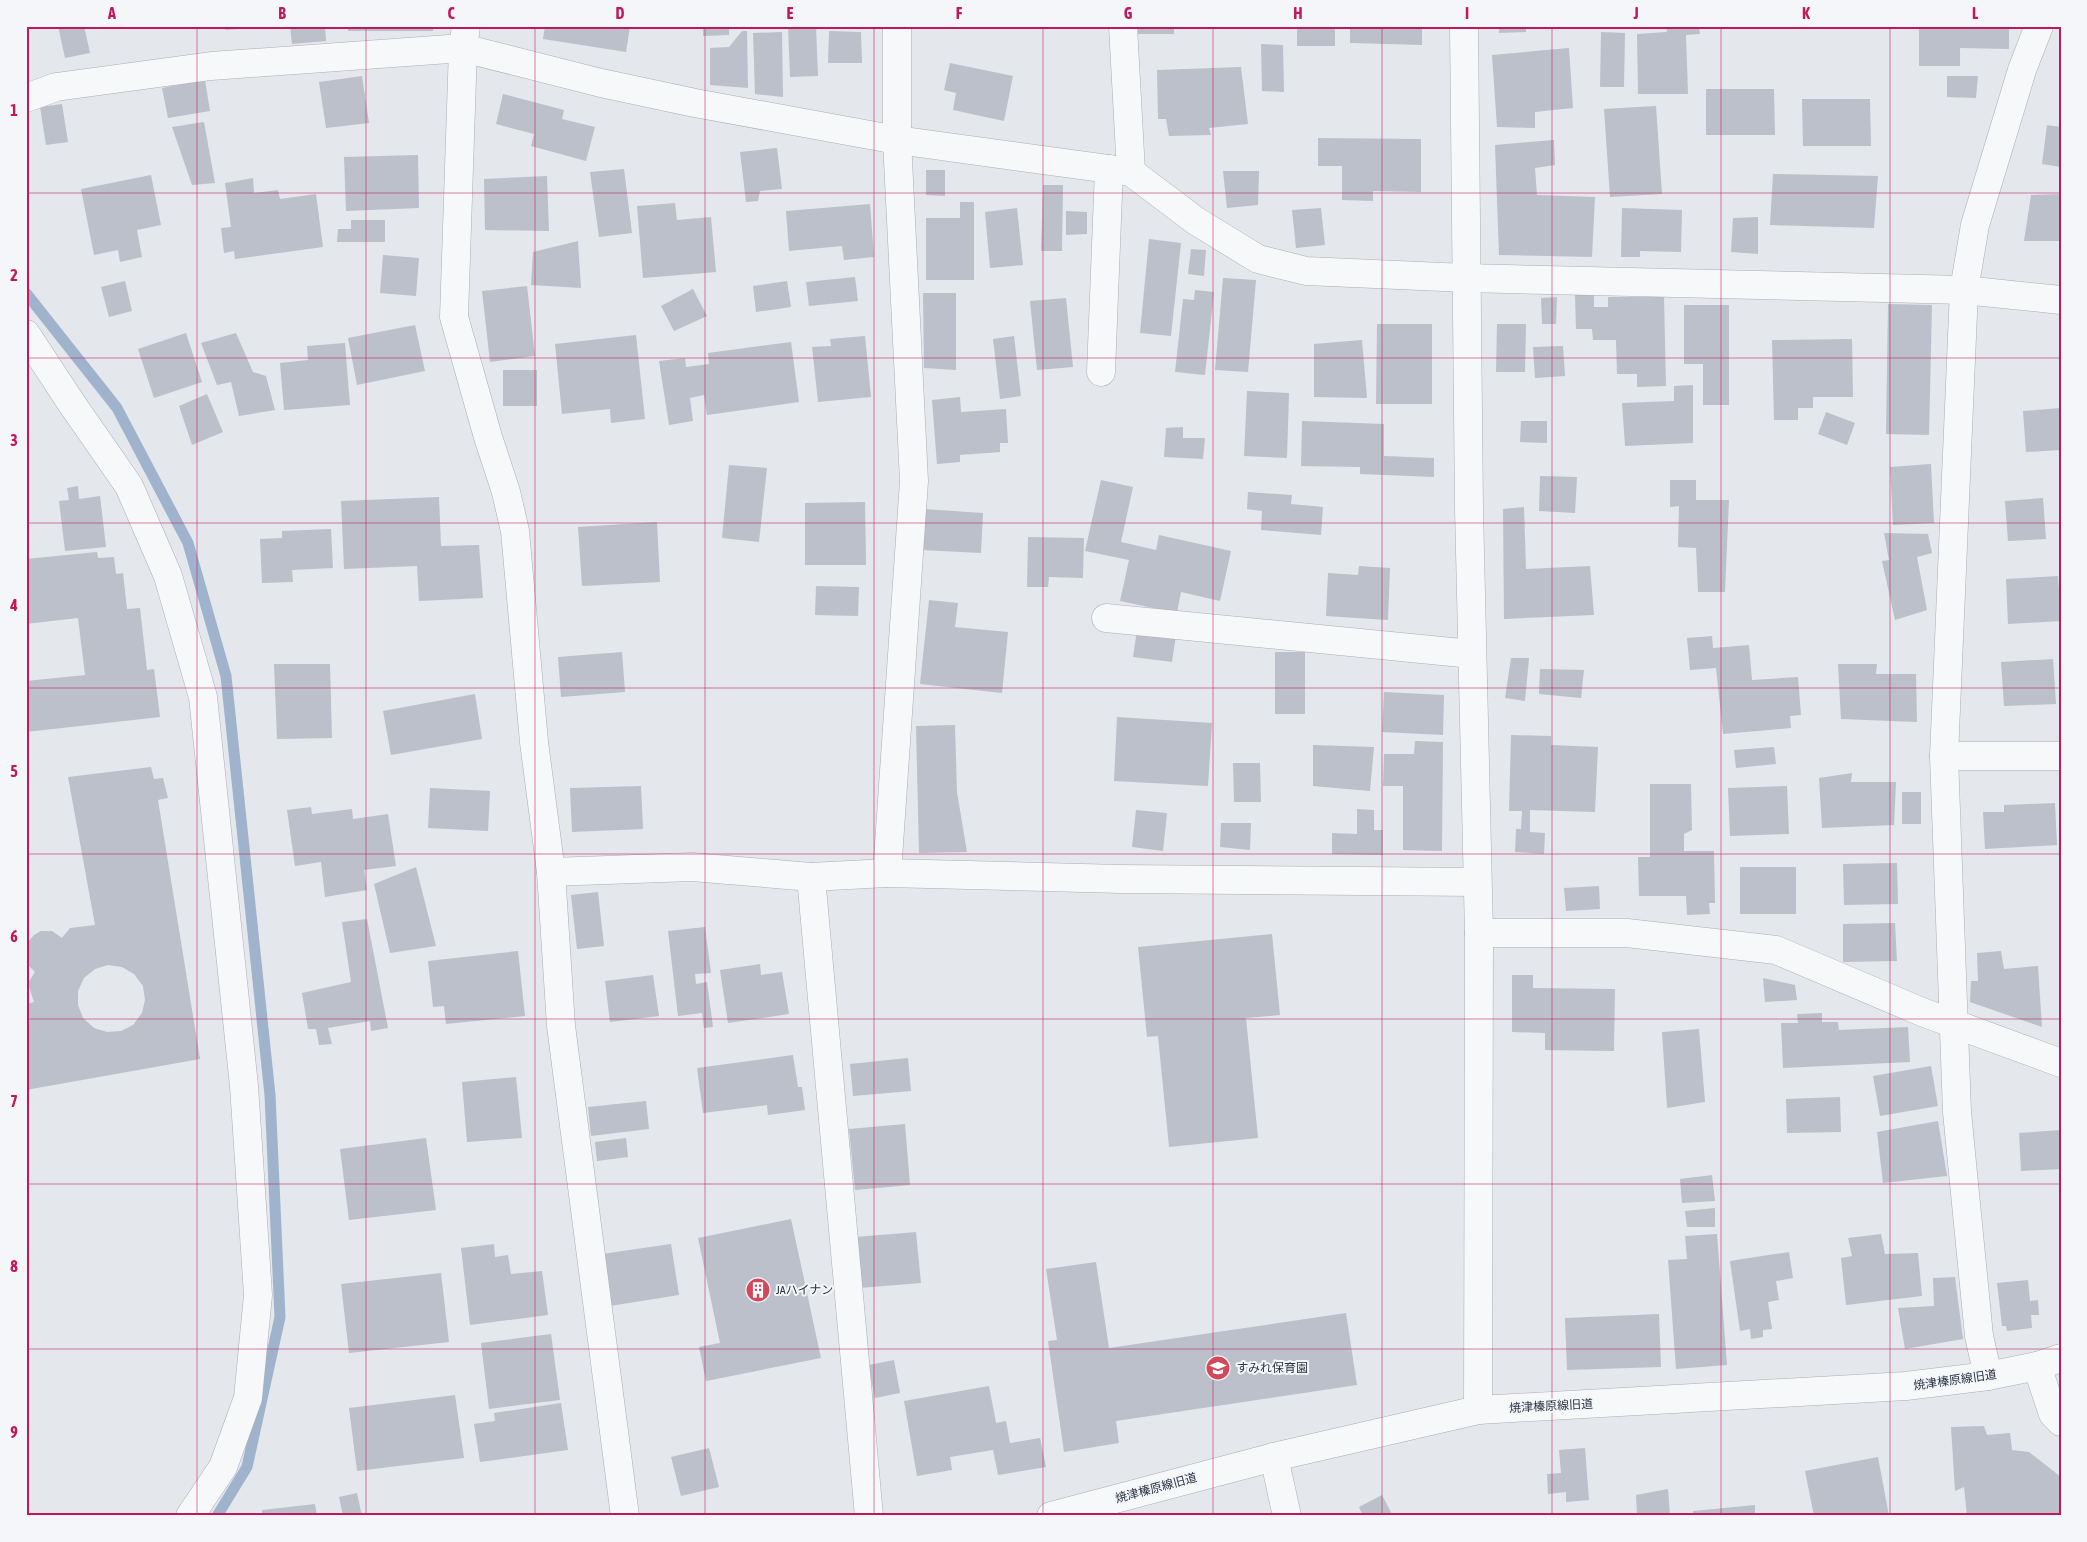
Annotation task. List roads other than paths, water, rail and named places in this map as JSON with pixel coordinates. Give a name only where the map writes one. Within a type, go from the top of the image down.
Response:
[{"type":"street","points":[[887,873],[914,481],[897,140],[897,26]]},
{"type":"street","points":[[1102,372],[1120,171],[1123,26]]},
{"type":"street","points":[[1464,26],[1472,654],[1477,882],[1480,933],[1478,1410]]},
{"type":"street","points":[[1988,1376],[1979,1336],[1957,1112],[1944,756],[1964,290],[1975,225],[2022,70],[2038,26]]},
{"type":"street","points":[[465,37],[454,317],[488,437],[506,492],[515,531],[534,742],[550,872],[561,1026],[625,1516]]},
{"type":"street","points":[[26,98],[56,87],[211,66],[465,37],[601,83],[695,103],[897,140],[1120,171],[1258,259],[1306,271],[1466,278],[1964,290],[2061,300]]},
{"type":"street","points":[[26,334],[129,486],[168,576],[203,697],[244,1086],[258,1295],[248,1398],[223,1467],[190,1516]]},
{"type":"street","points":[[1106,618],[1472,654]]},
{"type":"street","points":[[1944,756],[2061,756]]},
{"type":"street","points":[[550,872],[692,867],[811,877],[887,873],[1121,879],[1477,882]]},
{"type":"street","points":[[811,877],[869,1516]]},
{"type":"street","points":[[1480,933],[1627,933],[1776,950],[1922,1012],[2061,1063]]},
{"type":"street","points":[[2049,1362],[2053,1414],[2061,1422]]},
{"type":"street","name":"焼津榛原線旧道","points":[[1051,1516],[1274,1457],[1478,1410],[1906,1386],[1988,1376],[2049,1362]]},
{"type":"street","points":[[1274,1457],[1287,1516]]},
{"type":"waterway","points":[[26,293],[117,408],[188,543],[226,676],[270,1095],[280,1317],[247,1467],[217,1516]]},
{"type":"place","name":"JAハイナン","points":[[758,1290]]},
{"type":"place","name":"すみれ保育園","points":[[1218,1368]]}]
